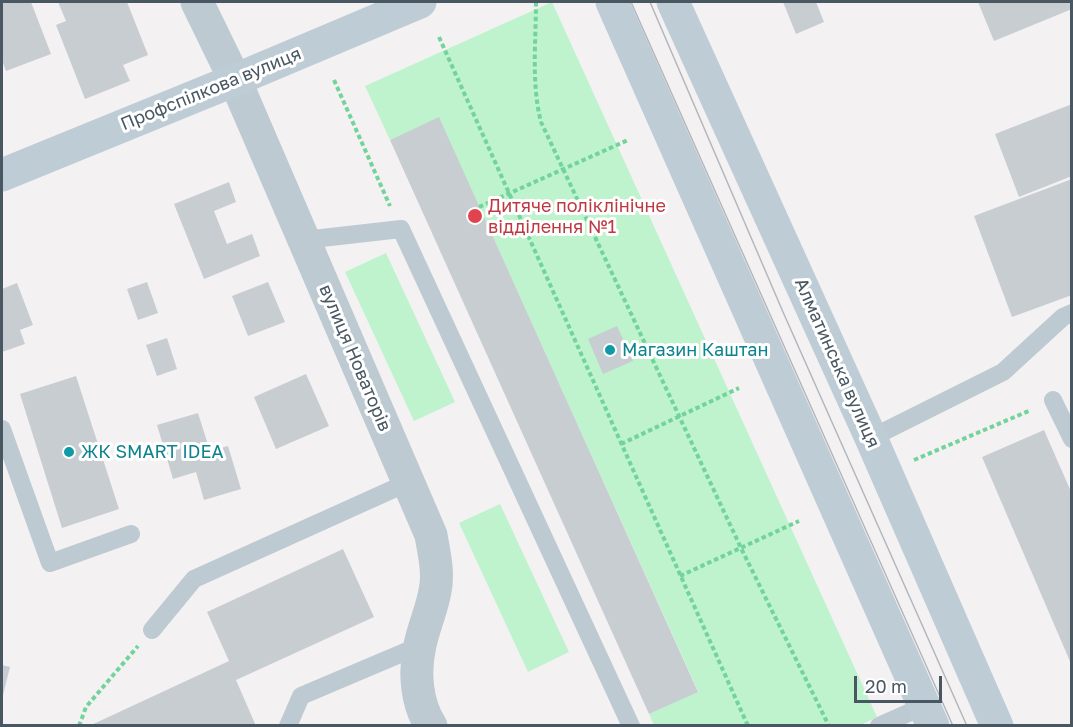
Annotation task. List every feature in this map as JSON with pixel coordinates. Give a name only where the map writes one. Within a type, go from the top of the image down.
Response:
[{"type":"street","name":"вулиця Новаторів","points":[[197,2],[235,80],[431,536],[436,563],[436,589],[419,646],[418,687],[422,712],[431,726]]},
{"type":"street","name":"Профспілкова вулиця","points":[[2,175],[420,2]]},
{"type":"street","points":[[612,2],[928,716]]},
{"type":"street","name":"Алматинська вулиця","points":[[673,2],[871,438],[997,726]]},
{"type":"lane","points":[[304,240],[401,229],[631,726]]},
{"type":"lane","points":[[871,438],[1004,372],[1064,316],[1071,313]]},
{"type":"lane","points":[[1053,400],[1071,440]]},
{"type":"lane","points":[[2,429],[50,562],[131,534]]},
{"type":"lane","points":[[152,630],[194,579],[408,482]]},
{"type":"lane","points":[[288,726],[301,696],[419,646]]},
{"type":"lane","points":[[879,726],[928,716]]},
{"type":"path","points":[[536,2],[537,105],[541,122],[741,548],[828,726]]},
{"type":"path","points":[[439,38],[748,726]]},
{"type":"path","points":[[334,80],[401,229]]},
{"type":"path","points":[[479,207],[628,140]]},
{"type":"path","points":[[621,444],[739,388]]},
{"type":"path","points":[[914,461],[1053,400]]},
{"type":"path","points":[[680,576],[799,521]]},
{"type":"path","points":[[78,726],[86,707],[152,630]]},
{"type":"green space","points":[[552,2],[877,717],[859,726],[654,725],[649,714],[698,691],[439,118],[390,140],[365,86]]},
{"type":"green space","points":[[386,253],[455,402],[414,421],[345,272]]},
{"type":"green space","points":[[500,504],[569,652],[528,672],[459,523]]},
{"type":"building","points":[[2,2],[31,2],[51,54],[6,71],[2,60]]},
{"type":"building","points":[[58,2],[127,2],[148,55],[123,65],[130,81],[85,99],[56,25],[66,21]]},
{"type":"building","points":[[783,2],[816,2],[824,22],[796,34]]},
{"type":"building","points":[[978,2],[1072,2],[1072,9],[994,41]]},
{"type":"building","points":[[1072,104],[1072,176],[1019,197],[995,134]]},
{"type":"building","points":[[439,117],[698,692],[649,714],[390,140]]},
{"type":"building","points":[[1072,179],[1072,295],[1012,317],[974,216]]},
{"type":"building","points":[[229,182],[236,202],[214,211],[227,244],[252,234],[260,256],[204,279],[174,204]]},
{"type":"building","points":[[147,282],[158,313],[138,320],[127,289]]},
{"type":"building","points":[[268,282],[285,322],[248,336],[232,296]]},
{"type":"building","points":[[17,283],[33,325],[20,330],[25,344],[2,352],[2,289]]},
{"type":"building","name":"Магазин Каштан","points":[[617,326],[633,361],[603,374],[588,339]]},
{"type":"building","points":[[167,338],[177,369],[157,376],[146,345]]},
{"type":"building","points":[[306,374],[329,426],[276,449],[254,397]]},
{"type":"building","name":"ЖК SMART IDEA","points":[[76,376],[119,509],[62,528],[20,394]]},
{"type":"building","points":[[198,413],[210,451],[228,446],[241,489],[204,500],[196,472],[173,479],[157,425]]},
{"type":"building","points":[[1044,430],[1072,494],[1072,666],[982,457]]},
{"type":"building","points":[[343,549],[374,617],[236,680],[256,726],[89,726],[229,661],[207,612]]},
{"type":"building","points":[[2,665],[10,667],[2,699]]},
{"type":"tram line","points":[[631,2],[953,726]]},
{"type":"tram line","points":[[650,2],[783,312],[967,726]]},
{"type":"place","name":"Дитяче поліклінічне відділення №1","points":[[475,216]]},
{"type":"place","name":"Магазин Каштан","points":[[610,350]]},
{"type":"place","name":"ЖК SMART IDEA","points":[[69,452]]}]
